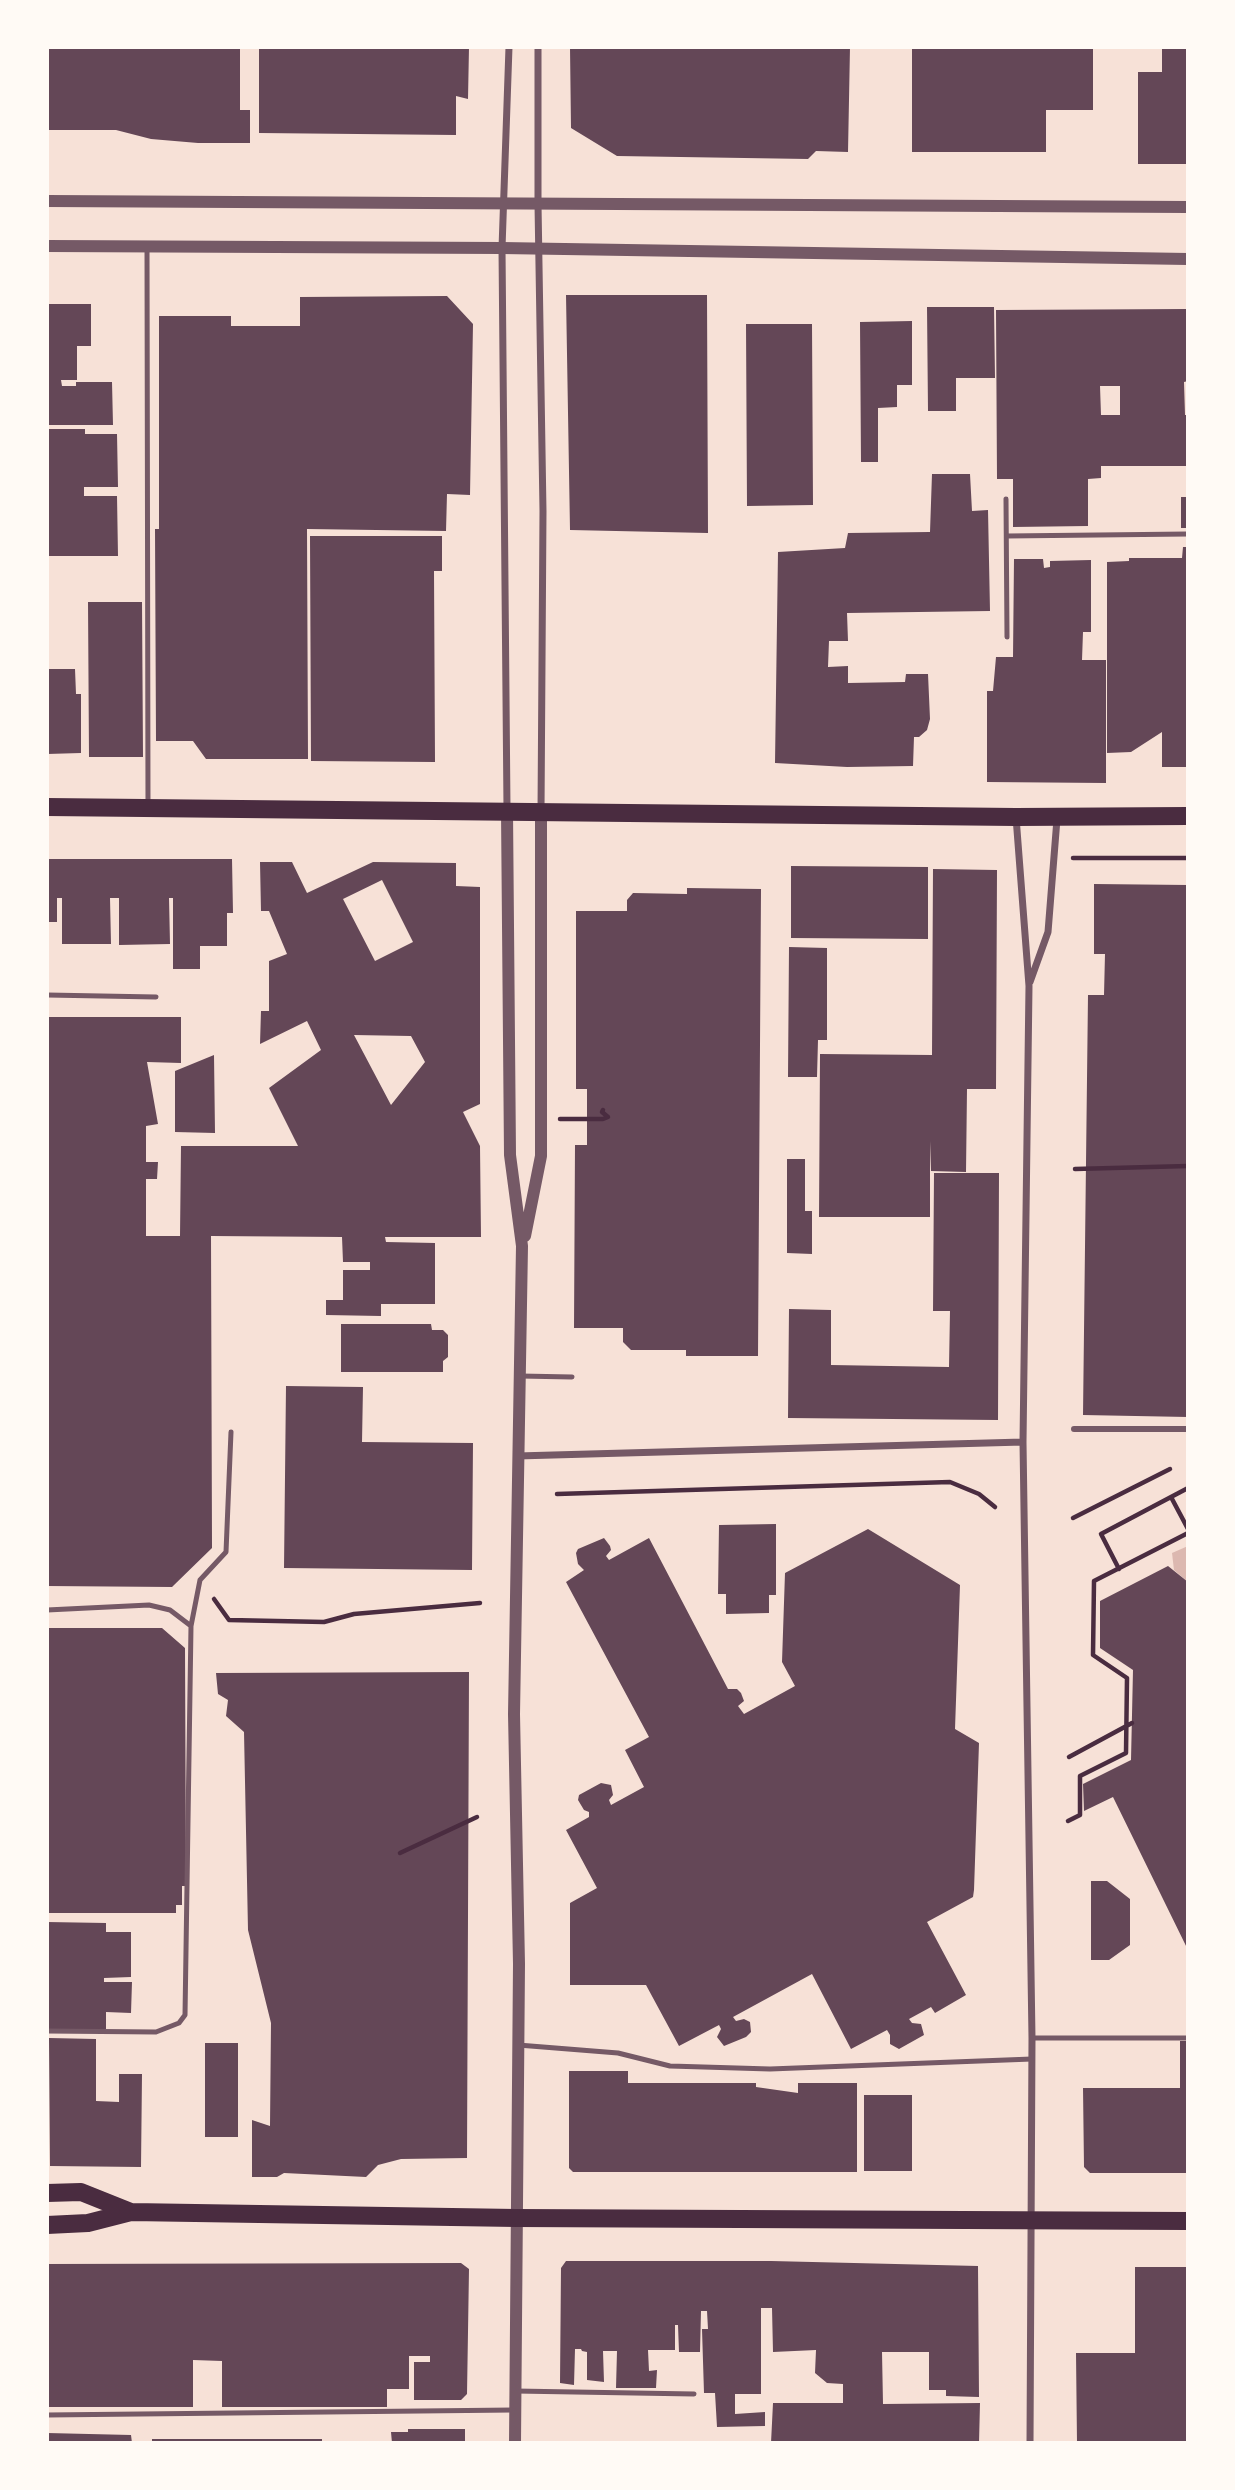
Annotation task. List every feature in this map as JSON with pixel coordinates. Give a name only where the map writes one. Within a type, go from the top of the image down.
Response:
[{"type":"main road","points":[[47,807],[1016,817],[1188,816]]},
{"type":"main road","points":[[47,2193],[81,2192],[131,2212]]},
{"type":"main road","points":[[47,2225],[88,2223],[131,2212],[516,2218],[1188,2221]]},
{"type":"street","points":[[509,47],[502,248],[510,1155],[522,1246],[513,1714],[519,1964],[515,2443]]},
{"type":"street","points":[[522,1246],[541,1156],[543,511],[538,47]]},
{"type":"street","points":[[47,201],[1188,207]]},
{"type":"street","points":[[47,246],[502,248],[1188,259]]},
{"type":"street","points":[[1016,817],[1029,986],[1023,1442],[1032,2038],[1030,2443]]},
{"type":"street","points":[[1029,986],[1048,932],[1057,817]]},
{"type":"street","points":[[1074,1429],[1188,1429]]},
{"type":"street","points":[[517,1456],[1023,1442]]},
{"type":"lane","points":[[147,246],[148,808]]},
{"type":"lane","points":[[1006,499],[1007,637]]},
{"type":"lane","points":[[1007,536],[1188,534]]},
{"type":"lane","points":[[47,995],[156,997]]},
{"type":"lane","points":[[519,1376],[572,1377]]},
{"type":"lane","points":[[47,2031],[156,2032],[179,2023],[185,2015],[191,1626],[200,1580],[226,1552],[231,1432]]},
{"type":"lane","points":[[47,1610],[149,1605],[170,1610],[191,1626]]},
{"type":"lane","points":[[1032,2038],[1188,2038]]},
{"type":"lane","points":[[518,2045],[618,2053],[670,2066],[770,2069],[1032,2059]]},
{"type":"lane","points":[[515,2391],[694,2393]]},
{"type":"lane","points":[[47,2415],[515,2410]]},
{"type":"path","points":[[1054,858],[1188,858]]},
{"type":"path","points":[[560,1119],[608,1118],[603,1110]]},
{"type":"path","points":[[1075,1169],[1188,1166]]},
{"type":"path","points":[[1073,1518],[1170,1469]]},
{"type":"path","points":[[557,1494],[950,1482],[979,1494],[995,1507]]},
{"type":"path","points":[[1119,1569],[1101,1534],[1188,1488]]},
{"type":"path","points":[[1068,1821],[1080,1815],[1080,1776],[1126,1753],[1127,1678],[1093,1655],[1094,1581],[1188,1531],[1171,1497]]},
{"type":"path","points":[[200,1580],[229,1620],[324,1622],[354,1614],[480,1602]]},
{"type":"path","points":[[1069,1757],[1132,1723]]},
{"type":"path","points":[[400,1853],[477,1817]]},
{"type":"shaded area","points":[[1188,1546],[1188,1582],[1174,1570],[1172,1553]]},
{"type":"building","points":[[47,47],[240,47],[240,110],[250,110],[250,143],[151,139],[116,130],[47,130]]},
{"type":"building","points":[[259,47],[469,47],[468,99],[456,96],[456,135],[259,133]]},
{"type":"building","points":[[570,47],[850,47],[848,152],[816,151],[808,159],[617,156],[571,128]]},
{"type":"building","points":[[912,47],[1093,47],[1093,110],[1046,110],[1046,152],[912,152]]},
{"type":"building","points":[[1162,47],[1188,47],[1188,164],[1138,164],[1138,72],[1162,72]]},
{"type":"building","points":[[566,295],[707,295],[708,533],[570,530]]},
{"type":"building","points":[[447,296],[473,324],[470,495],[447,494],[446,531],[307,529],[308,759],[206,759],[193,741],[156,741],[155,529],[159,529],[159,316],[231,316],[231,326],[300,326],[300,297]]},
{"type":"building","points":[[47,304],[91,304],[91,346],[77,346],[77,380],[61,380],[62,386],[76,386],[76,382],[112,382],[113,425],[47,425]]},
{"type":"building","points":[[927,307],[994,307],[995,378],[956,378],[956,411],[928,411]]},
{"type":"building","points":[[1188,309],[1188,381],[1184,382],[1185,415],[1188,415],[1188,466],[1101,466],[1101,478],[1088,479],[1088,526],[1013,527],[1013,479],[997,479],[996,310]],"holes":[[[1100,386],[1120,386],[1120,415],[1101,415]]]},
{"type":"building","points":[[912,321],[912,385],[897,385],[897,407],[878,408],[878,462],[861,462],[860,322]]},
{"type":"building","points":[[746,324],[812,324],[813,505],[747,506]]},
{"type":"building","points":[[47,429],[85,429],[85,434],[117,434],[118,487],[84,487],[84,496],[117,496],[118,556],[47,556]]},
{"type":"building","points":[[932,474],[970,474],[972,511],[988,510],[990,611],[847,613],[848,641],[829,641],[828,667],[848,666],[848,683],[905,682],[906,674],[928,674],[930,719],[927,730],[919,737],[914,737],[913,766],[847,767],[775,763],[778,552],[845,548],[848,533],[930,532]]},
{"type":"building","points":[[1181,497],[1188,497],[1188,528],[1181,528]]},
{"type":"building","points":[[310,536],[442,536],[442,571],[434,571],[435,762],[311,761]]},
{"type":"building","points":[[1183,547],[1188,547],[1188,767],[1162,767],[1162,732],[1131,752],[1107,753],[1107,562],[1129,561],[1129,558],[1182,558]]},
{"type":"building","points":[[1014,559],[1043,559],[1044,568],[1050,567],[1050,561],[1091,560],[1091,632],[1083,632],[1082,660],[1106,660],[1106,783],[987,782],[987,691],[993,691],[996,657],[1013,657]]},
{"type":"building","points":[[88,602],[142,602],[143,757],[89,757]]},
{"type":"building","points":[[47,669],[75,669],[76,694],[81,694],[81,753],[47,754]]},
{"type":"building","points":[[47,859],[232,859],[233,913],[227,913],[227,946],[200,946],[200,969],[173,969],[173,898],[169,898],[170,944],[119,945],[119,898],[110,898],[111,944],[62,944],[62,898],[57,898],[57,922],[47,922]]},
{"type":"building","points":[[260,862],[292,862],[307,893],[373,862],[456,863],[456,886],[480,887],[480,1104],[463,1112],[480,1146],[481,1237],[385,1237],[386,1242],[435,1243],[435,1304],[381,1304],[381,1316],[326,1315],[326,1300],[343,1300],[343,1270],[370,1270],[370,1262],[343,1262],[342,1237],[211,1236],[212,1548],[172,1587],[47,1586],[47,1017],[181,1017],[181,1063],[147,1062],[158,1124],[146,1126],[146,1162],[158,1162],[157,1179],[146,1179],[146,1236],[180,1236],[181,1146],[298,1146],[269,1088],[321,1050],[307,1021],[260,1044],[261,1011],[269,1011],[269,961],[287,954],[269,911],[261,911]],"holes":[[[382,880],[413,942],[375,961],[343,899]],[[354,1035],[411,1036],[425,1062],[391,1105]]]},
{"type":"building","points":[[791,866],[928,867],[928,939],[791,938]]},
{"type":"building","points":[[933,869],[997,870],[996,1089],[967,1089],[966,1172],[931,1171],[930,1141],[930,1217],[819,1217],[820,1054],[932,1055]]},
{"type":"building","points":[[1094,884],[1188,885],[1188,1417],[1083,1415],[1088,995],[1104,995],[1105,954],[1094,954]]},
{"type":"building","points":[[687,888],[761,889],[758,1356],[686,1356],[686,1350],[631,1350],[623,1342],[623,1328],[574,1328],[575,1145],[587,1145],[587,1089],[576,1089],[576,911],[627,911],[627,900],[633,893],[687,894]]},
{"type":"building","points":[[789,947],[827,948],[827,1040],[818,1040],[817,1077],[788,1077]]},
{"type":"building","points":[[214,1055],[215,1133],[175,1132],[175,1071]]},
{"type":"building","points":[[787,1159],[805,1159],[805,1211],[812,1211],[812,1254],[787,1253]]},
{"type":"building","points":[[934,1173],[999,1173],[998,1420],[788,1418],[789,1309],[831,1310],[831,1365],[949,1367],[950,1311],[933,1311]]},
{"type":"building","points":[[341,1324],[431,1324],[432,1330],[443,1330],[448,1335],[448,1357],[443,1361],[443,1372],[341,1372]]},
{"type":"building","points":[[286,1386],[363,1387],[362,1442],[473,1443],[472,1570],[284,1568]]},
{"type":"building","points":[[776,1524],[776,1595],[769,1595],[769,1613],[726,1614],[726,1594],[718,1594],[719,1525]]},
{"type":"building","points":[[868,1529],[960,1585],[955,1729],[979,1743],[974,1890],[973,1897],[927,1922],[966,1995],[935,2013],[931,2007],[909,2019],[912,2023],[921,2024],[924,2035],[899,2049],[890,2044],[887,2030],[851,2049],[812,1974],[733,2017],[736,2021],[744,2019],[750,2022],[751,2032],[746,2037],[724,2046],[717,2037],[721,2029],[719,2025],[679,2046],[646,1985],[570,1985],[570,1903],[597,1888],[566,1830],[589,1817],[589,1812],[584,1810],[578,1800],[579,1795],[601,1783],[611,1785],[611,1805],[644,1787],[625,1750],[649,1737],[566,1582],[584,1570],[578,1564],[576,1553],[578,1549],[604,1538],[611,1550],[606,1556],[609,1560],[649,1538],[728,1689],[737,1689],[741,1693],[744,1701],[738,1706],[744,1714],[795,1686],[782,1662],[785,1573]]},
{"type":"building","points":[[1168,1566],[1188,1582],[1188,1950],[1113,1797],[1084,1811],[1083,1784],[1131,1760],[1133,1670],[1100,1648],[1100,1601]]},
{"type":"building","points":[[47,1628],[162,1628],[185,1648],[186,1886],[182,1886],[182,1905],[176,1905],[176,1913],[47,1913]]},
{"type":"building","points":[[469,1672],[467,2158],[401,2159],[378,2165],[366,2177],[284,2173],[277,2177],[252,2177],[252,2120],[270,2126],[271,2023],[248,1930],[244,1732],[226,1716],[228,1700],[218,1694],[216,1673]]},
{"type":"building","points":[[1091,1881],[1107,1881],[1130,1899],[1130,1945],[1109,1960],[1091,1960]]},
{"type":"building","points":[[47,1922],[106,1923],[106,1932],[131,1932],[131,1977],[104,1978],[104,1982],[132,1982],[131,2013],[106,2012],[106,2029],[47,2029]]},
{"type":"building","points":[[49,2038],[96,2039],[96,2101],[119,2102],[119,2074],[142,2074],[141,2167],[50,2166]]},
{"type":"building","points":[[1180,2041],[1188,2041],[1188,2173],[1090,2173],[1084,2167],[1083,2088],[1180,2088]]},
{"type":"building","points":[[205,2043],[238,2043],[238,2137],[205,2137]]},
{"type":"building","points":[[569,2071],[628,2071],[628,2083],[756,2083],[756,2087],[798,2093],[798,2083],[857,2083],[857,2172],[573,2172],[569,2168]]},
{"type":"building","points":[[864,2095],[912,2095],[912,2171],[864,2171]]},
{"type":"building","points":[[566,2261],[771,2261],[978,2266],[979,2397],[946,2396],[946,2390],[929,2390],[929,2352],[882,2352],[883,2404],[980,2403],[979,2443],[771,2443],[773,2403],[843,2403],[843,2384],[827,2383],[815,2373],[816,2350],[773,2352],[772,2308],[761,2308],[761,2394],[735,2394],[735,2414],[765,2412],[765,2426],[717,2427],[715,2393],[704,2393],[702,2329],[708,2329],[707,2311],[701,2311],[700,2352],[679,2352],[678,2325],[675,2325],[675,2350],[648,2350],[649,2371],[657,2370],[656,2388],[616,2388],[617,2351],[603,2351],[604,2382],[587,2380],[587,2352],[581,2349],[575,2349],[574,2385],[560,2383],[561,2268]]},
{"type":"building","points":[[461,2263],[469,2269],[467,2394],[461,2400],[414,2400],[414,2362],[430,2362],[430,2356],[409,2356],[409,2389],[387,2389],[387,2407],[222,2407],[222,2361],[193,2360],[193,2407],[47,2407],[47,2264]]},
{"type":"building","points":[[1135,2267],[1188,2267],[1188,2443],[1077,2443],[1076,2353],[1135,2353]]},
{"type":"building","points":[[408,2429],[465,2429],[465,2443],[392,2443],[391,2432],[408,2432]]},
{"type":"building","points":[[47,2433],[131,2435],[132,2443],[47,2443]]},
{"type":"building","points":[[152,2439],[322,2439],[322,2443],[152,2443]]}]
